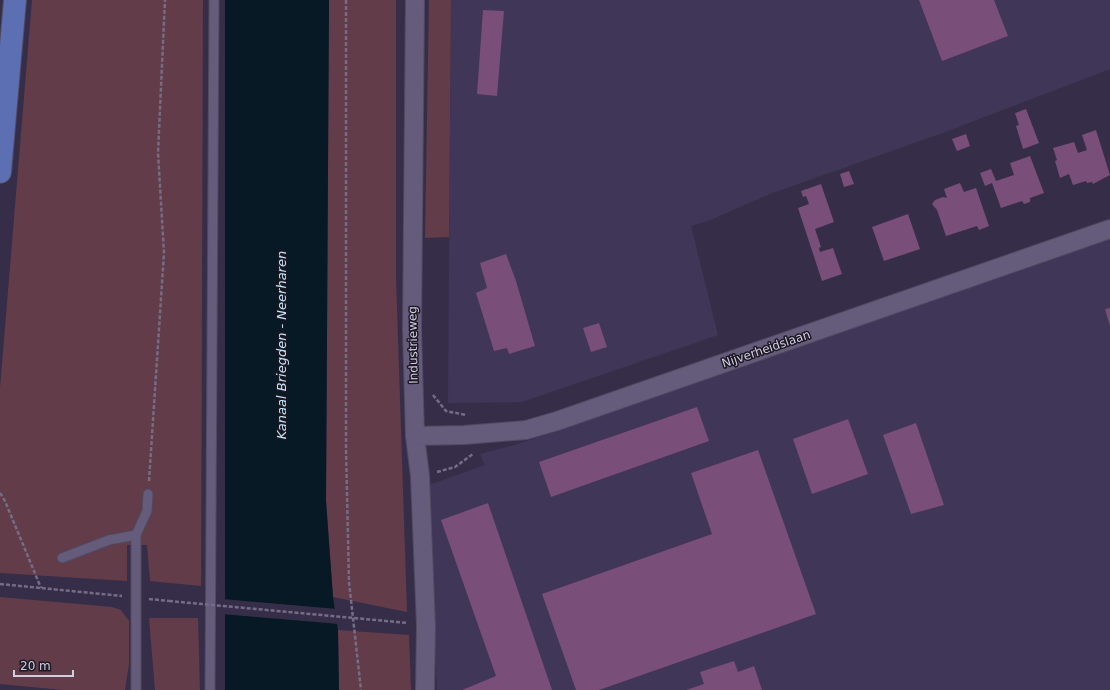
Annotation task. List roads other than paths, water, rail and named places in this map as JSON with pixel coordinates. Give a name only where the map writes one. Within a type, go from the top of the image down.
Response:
[{"type":"main road","points":[[0,172],[15,0]]},
{"type":"street","name":"Industrieweg","points":[[415,0],[412,329],[415,436],[421,496],[426,626],[425,690]]},
{"type":"street","name":"Nijverheidslaan","points":[[415,436],[464,435],[526,430],[557,421],[1110,230]]},
{"type":"lane","points":[[210,690],[214,0]]},
{"type":"lane","points":[[136,690],[136,534],[147,511],[148,494]]},
{"type":"lane","points":[[62,558],[109,540],[136,534]]},
{"type":"water","name":"Kanaal Briegden - Neerharen","points":[[225,0],[329,0],[326,501],[333,597],[338,630],[339,690],[225,690]]}]
